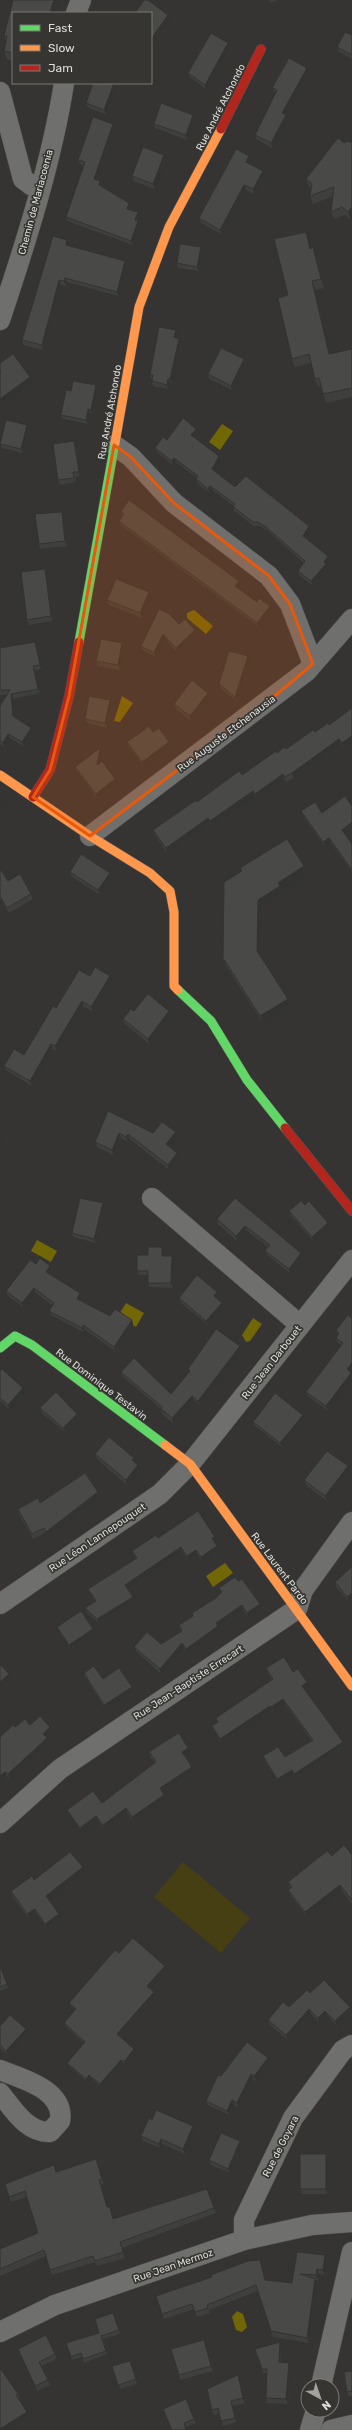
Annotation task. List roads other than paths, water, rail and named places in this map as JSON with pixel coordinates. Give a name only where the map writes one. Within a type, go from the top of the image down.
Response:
[{"type":"street","points":[[76,12],[81,0]]},
{"type":"street","name":"Rue André Atchondo","points":[[33,797],[41,788],[50,770],[69,696],[139,307],[164,241],[261,49]]},
{"type":"street","name":"Chemin de Mariacoenia","points":[[0,320],[24,246],[40,187],[60,110],[64,84]]},
{"type":"street","points":[[0,92],[23,179],[31,185],[40,187]]},
{"type":"street","points":[[114,445],[131,457],[174,503],[269,576],[290,604],[313,664]]},
{"type":"street","name":"Rue Auguste Etchenausia","points":[[90,836],[307,671],[352,619]]},
{"type":"street","points":[[0,774],[90,836],[150,873],[170,891],[174,912],[174,986],[211,1021],[247,1080],[352,1211]]},
{"type":"street","points":[[152,1198],[300,1325]]},
{"type":"street","name":"Rue Jean Darbouet","points":[[190,1464],[352,1260]]},
{"type":"street","name":"Rue Dominique Testavin","points":[[0,1348],[15,1336],[32,1346],[190,1464]]},
{"type":"street","name":"Rue Léon Lannepouquet","points":[[0,1604],[160,1494],[190,1464]]},
{"type":"street","name":"Rue Laurent Pardo","points":[[190,1464],[352,1686]]},
{"type":"street","points":[[297,1609],[303,1590],[352,1522]]},
{"type":"street","name":"Rue Jean-Baptiste Errecart","points":[[0,1823],[60,1769],[297,1609]]},
{"type":"street","name":"Rue de Goyara","points":[[244,2240],[244,2220],[293,2118],[342,2050],[352,2045]]},
{"type":"street","points":[[0,2070],[26,2080],[56,2098],[60,2105],[60,2121],[50,2132],[43,2132],[32,2128],[0,2093]]},
{"type":"street","name":"Rue Jean Mermoz","points":[[0,2332],[55,2305],[244,2240],[312,2225],[352,2222]]},
{"type":"street","points":[[323,2378],[352,2252]]},
{"type":"street","points":[[310,2430],[314,2418]]},
{"type":"street","points":[[331,2430],[352,2425]]}]
